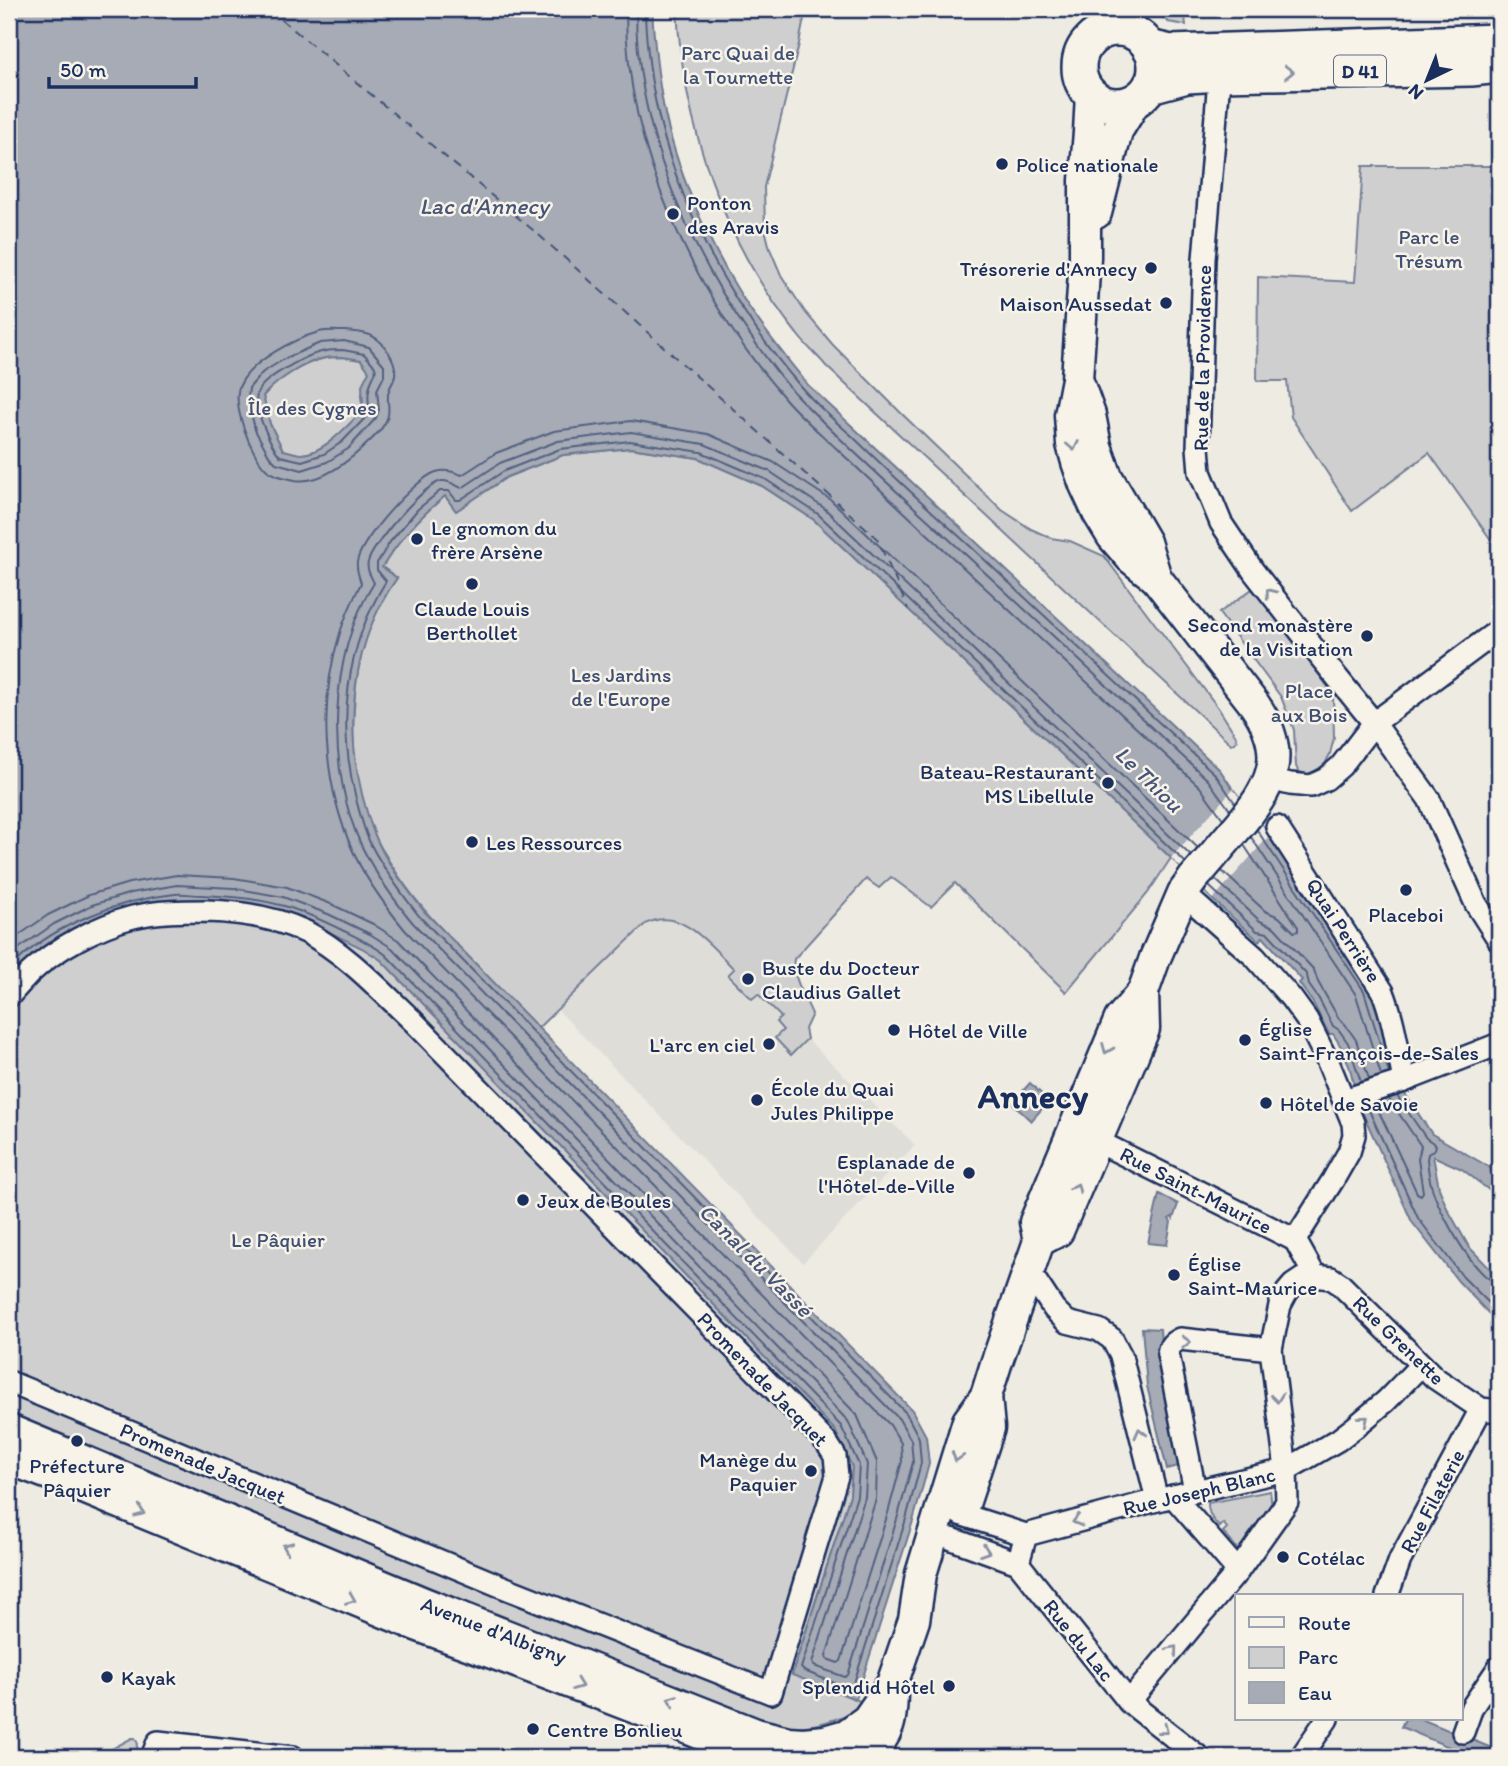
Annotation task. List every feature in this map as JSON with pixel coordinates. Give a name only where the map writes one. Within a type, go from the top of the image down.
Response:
[{"type":"main road","points":[[1085,257],[1117,131],[1153,79],[1154,66],[1154,59],[1139,30],[1131,32],[1116,29],[1101,32],[1097,22]]},
{"type":"main road","points":[[1097,22],[1083,50],[1079,66],[1080,77],[1091,94],[1112,105],[1129,103],[1143,93]]},
{"type":"main road","name":"D 41","points":[[1139,30],[1171,52],[1499,41]]},
{"type":"main road","name":"D 41","points":[[1143,93],[1187,76],[1471,69],[1499,65]]},
{"type":"main road","points":[[866,1757],[888,1730],[892,1713],[892,1684],[914,1620],[921,1574],[968,1421],[986,1396],[1030,1271],[1039,1241],[1035,1222],[1120,1019],[1143,992],[1155,958],[1188,886],[1251,812],[1265,791],[1273,765],[1272,740],[1264,718],[1156,578],[1145,542],[1107,477],[1077,379],[1091,94]]},
{"type":"main road","points":[[1039,1241],[1058,1231],[1144,1029],[1143,992]]},
{"type":"main road","points":[[914,1620],[938,1582],[989,1428],[986,1396]]},
{"type":"main road","name":"Avenue d'Albigny","points":[[9,1430],[424,1603],[735,1726],[772,1738],[803,1743],[846,1735],[867,1720],[892,1684]]},
{"type":"main road","name":"Avenue d'Albigny","points":[[9,1459],[416,1625],[757,1757]]},
{"type":"street","points":[[1221,74],[1239,60],[1268,50]]},
{"type":"street","name":"Rue de la Providence","points":[[1221,74],[1205,250],[1198,447],[1200,472],[1221,523],[1254,572],[1374,723],[1429,799],[1476,904],[1499,940]]},
{"type":"street","points":[[1270,779],[1311,786],[1325,779],[1341,766],[1374,723],[1499,630]]},
{"type":"street","name":"Quai Perrière","points":[[1277,827],[1383,992],[1396,1037],[1402,1082]]},
{"type":"street","points":[[1129,1702],[1238,1571],[1287,1502],[1286,1470],[1271,1349],[1280,1305],[1287,1292],[1302,1279],[1315,1276],[1294,1240],[1334,1180],[1354,1135],[1349,1098],[1312,1030],[1291,998],[1188,886]]},
{"type":"street","name":"Promenade Jacquet","points":[[9,996],[31,972],[67,945],[99,929],[133,917],[177,911],[228,912],[280,920],[319,940],[351,964],[412,1021],[826,1442],[835,1456],[837,1476],[771,1693],[498,1585],[9,1382]]},
{"type":"street","points":[[1349,1098],[1402,1082],[1499,1044]]},
{"type":"street","name":"Rue Saint-Maurice","points":[[1097,1141],[1294,1240]]},
{"type":"street","points":[[1030,1271],[1054,1309],[1067,1322],[1098,1330],[1112,1339],[1121,1356],[1165,1498],[1238,1571]]},
{"type":"street","name":"Rue Grenette","points":[[1315,1276],[1331,1278],[1340,1284],[1435,1378],[1490,1410]]},
{"type":"street","points":[[1195,1491],[1169,1348],[1173,1342],[1180,1339],[1271,1349]]},
{"type":"street","name":"Rue Joseph Blanc","points":[[1026,1535],[1165,1498],[1286,1470],[1355,1427],[1386,1401],[1421,1365]]},
{"type":"street","name":"Rue Filaterie","points":[[1388,1594],[1400,1560],[1490,1410]]},
{"type":"street","points":[[9,1441],[90,1464]]},
{"type":"street","points":[[956,1527],[1026,1535],[1018,1563],[956,1527]]},
{"type":"street","name":"Rue du Lac","points":[[1018,1563],[1129,1702],[1199,1757]]},
{"type":"street","points":[[1463,1732],[1472,1707],[1499,1667]]},
{"type":"street","points":[[1301,1757],[1326,1720]]},
{"type":"street","points":[[155,1750],[293,1757]]},
{"type":"shaded area","name":"École du Quai Jules Philippe","points":[[661,920],[680,922],[697,932],[734,969],[729,975],[752,999],[758,993],[781,1017],[791,1054],[807,1039],[915,1145],[803,1263],[557,1009],[644,925]]},
{"type":"green space","name":"Parc Quai de la Tournette","points":[[677,9],[806,9],[764,187],[765,229],[781,275],[805,312],[833,345],[1002,510],[1031,529],[1051,538],[1070,541],[1104,556],[1219,709],[1236,736],[1235,743],[1231,744],[826,366],[797,334],[748,261],[712,181],[688,96]]},
{"type":"green space","points":[[1159,9],[1184,9],[1186,25],[1168,22],[1159,14]]},
{"type":"green space","name":"Parc le Trésum","points":[[1363,166],[1499,166],[1499,551],[1429,453],[1352,511],[1291,417],[1287,381],[1257,381],[1258,277],[1355,282]]},
{"type":"green space","name":"Île des Cygnes","points":[[343,357],[361,360],[370,372],[361,397],[363,410],[335,438],[318,450],[300,454],[283,450],[270,424],[263,396],[283,378],[300,368],[318,360]]},
{"type":"green space","name":"Les Jardins de l'Europe","points":[[630,448],[698,458],[762,486],[814,520],[1171,858],[1148,893],[1066,992],[955,883],[931,907],[891,877],[879,888],[866,879],[794,959],[797,979],[812,1014],[805,1029],[807,1039],[791,1055],[775,1038],[783,1030],[776,1022],[781,1017],[758,994],[752,999],[728,975],[734,969],[705,939],[682,924],[670,920],[657,920],[644,925],[538,1028],[414,898],[377,841],[360,790],[355,758],[355,691],[361,656],[379,608],[397,578],[382,567],[410,529],[445,496],[456,511],[507,477],[563,455]]},
{"type":"green space","name":"Place aux Bois","points":[[1255,587],[1333,694],[1334,738],[1330,754],[1325,764],[1307,775],[1298,771],[1296,766],[1294,730],[1281,697],[1219,613]]},
{"type":"green space","name":"Le Pâquier","points":[[278,912],[345,938],[381,960],[835,1430],[852,1467],[850,1495],[792,1674],[865,1703],[864,1705],[820,1723],[798,1727],[774,1726],[335,1554],[9,1420],[9,981],[24,964],[62,937],[98,920]]},
{"type":"green space","points":[[1270,1491],[1272,1507],[1238,1550],[1223,1532],[1227,1528],[1223,1523],[1219,1527],[1212,1519],[1208,1503]]},
{"type":"green space","points":[[135,1738],[138,1744],[134,1757],[97,1757]]},
{"type":"water","name":"Lac d'Annecy","points":[[9,9],[652,9],[661,92],[675,153],[716,251],[741,295],[808,385],[1220,770],[1270,835],[1370,988],[1403,1091],[1432,1134],[1499,1175],[1499,1198],[1462,1169],[1433,1156],[1439,1188],[1447,1208],[1469,1247],[1499,1278],[1499,1320],[1494,1319],[1458,1281],[1412,1222],[1355,1096],[1351,1072],[1341,1048],[1333,1034],[1329,1034],[1299,983],[1302,980],[1263,937],[1259,941],[1213,900],[814,520],[762,486],[698,458],[630,448],[563,455],[507,477],[456,511],[445,496],[435,504],[410,529],[382,567],[397,578],[370,628],[356,682],[354,738],[357,766],[370,823],[381,849],[424,911],[912,1410],[926,1436],[929,1464],[856,1699],[792,1675],[850,1495],[852,1467],[835,1430],[381,960],[321,928],[278,912],[231,904],[62,937],[24,964],[9,981]],"holes":[[[341,357],[361,360],[369,371],[362,385],[363,410],[317,450],[300,454],[283,450],[270,424],[263,396],[291,372],[308,363]]]},
{"type":"water","points":[[1030,1083],[1049,1101],[1031,1121],[1012,1103]]},
{"type":"water","points":[[1159,1194],[1178,1204],[1173,1219],[1169,1219],[1171,1222],[1167,1245],[1148,1243]]},
{"type":"water","points":[[1142,1328],[1160,1329],[1164,1384],[1182,1465],[1167,1469],[1147,1386]]},
{"type":"water","points":[[1404,1720],[1423,1720],[1499,1751],[1499,1757],[1473,1757],[1401,1727]]},
{"type":"pier","points":[[1233,789],[1270,835],[1213,899],[1171,858]]},
{"type":"ferry route","points":[[269,9],[540,236],[877,538],[908,609]]},
{"type":"place","name":"Police nationale","points":[[1002,164]]},
{"type":"place","name":"Ponton des Aravis","points":[[673,214]]},
{"type":"place","name":"Trésorerie d'Annecy","points":[[1151,268]]},
{"type":"place","name":"Maison Aussedat","points":[[1166,303]]},
{"type":"place","name":"Le gnomon du frère Arsène","points":[[417,539]]},
{"type":"place","name":"Claude Louis Berthollet","points":[[472,584]]},
{"type":"place","name":"Second monastère de la Visitation","points":[[1367,636]]},
{"type":"place","name":"Bateau-Restaurant MS Libellule","points":[[1108,783]]},
{"type":"place","name":"Les Ressources","points":[[472,842]]},
{"type":"place","name":"Placeboi","points":[[1406,890]]},
{"type":"place","name":"Buste du Docteur Claudius Gallet","points":[[748,979]]},
{"type":"place","name":"Hôtel de Ville","points":[[894,1030]]},
{"type":"place","name":"Église Saint-François-de-Sales","points":[[1245,1040]]},
{"type":"place","name":"L'arc en ciel","points":[[769,1044]]},
{"type":"place","name":"École du Quai Jules Philippe","points":[[757,1100]]},
{"type":"place","name":"Hôtel de Savoie","points":[[1266,1103]]},
{"type":"place","name":"Esplanade de l'Hôtel-de-Ville","points":[[969,1173]]},
{"type":"place","name":"Jeux de Boules","points":[[523,1200]]},
{"type":"place","name":"Église Saint-Maurice","points":[[1174,1275]]},
{"type":"place","name":"Préfecture Pâquier","points":[[77,1441]]},
{"type":"place","name":"Manège du Paquier","points":[[811,1471]]},
{"type":"place","name":"Cotélac","points":[[1283,1557]]},
{"type":"place","name":"Kayak","points":[[107,1677]]},
{"type":"place","name":"Splendid Hôtel","points":[[949,1686]]},
{"type":"place","name":"Centre Bonlieu","points":[[533,1729]]},
{"type":"district","name":"Annecy","points":[[1033,1096]]},
{"type":"water label","name":"Le Thiou","points":[[1149,779]]},
{"type":"water label","name":"Canal du Vassé","points":[[756,1260]]}]
